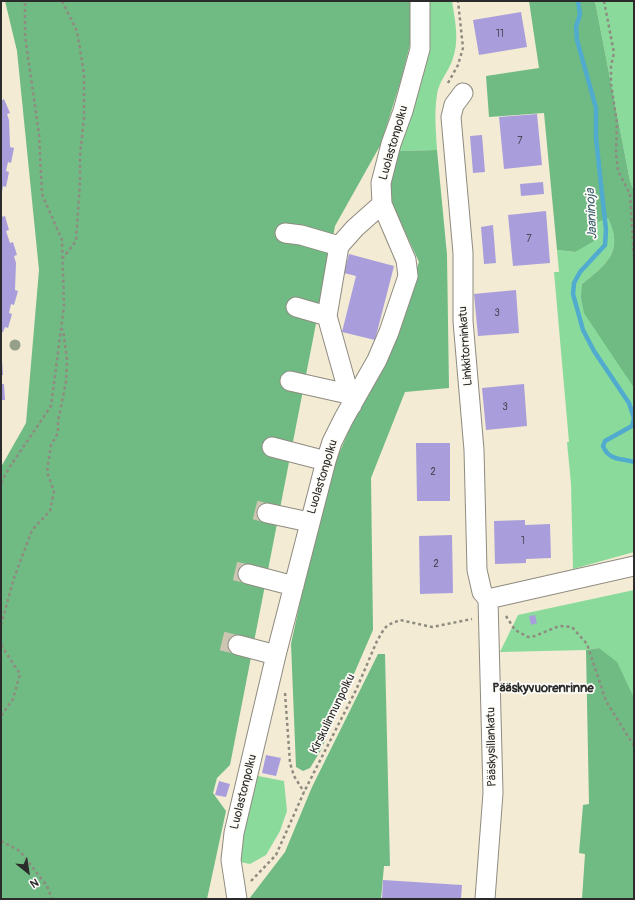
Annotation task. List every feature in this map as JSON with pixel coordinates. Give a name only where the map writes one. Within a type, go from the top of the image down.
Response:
[{"type":"street","name":"Luolastonpolku","points":[[237,897],[230,860],[234,833],[309,522],[332,442],[350,399],[377,360],[389,332],[408,276],[406,260],[382,204],[381,183],[391,144],[403,111],[420,49],[420,1]]},
{"type":"street","name":"Linkkitorninkatu","points":[[463,93],[454,105],[451,117],[463,253],[463,321],[474,450],[477,570],[482,592],[494,610]]},
{"type":"street","points":[[350,399],[327,316],[339,246],[355,228],[382,204]]},
{"type":"street","points":[[292,230],[339,246]]},
{"type":"street","points":[[296,307],[327,316]]},
{"type":"street","points":[[290,381],[350,399]]},
{"type":"street","points":[[272,447],[326,461]]},
{"type":"street","points":[[267,513],[309,522]]},
{"type":"street","points":[[494,610],[634,566]]},
{"type":"street","points":[[248,574],[294,586]]},
{"type":"street","name":"Pääskysillankatu","points":[[485,899],[493,793],[494,610]]},
{"type":"street","points":[[238,645],[276,654]]},
{"type":"path","points":[[1,483],[9,468],[51,406],[64,306],[62,240],[42,194],[39,134],[25,36],[25,1]]},
{"type":"path","points":[[62,1],[77,31],[84,74],[84,117],[80,156],[80,182],[76,240],[63,258]]},
{"type":"path","points":[[453,74],[463,48],[458,1]]},
{"type":"path","points":[[604,1],[614,53],[611,72],[617,123],[616,154],[618,171],[630,194],[634,260]]},
{"type":"path","points":[[1,625],[14,578],[32,530],[50,512],[54,491],[47,472],[51,445],[58,433],[58,421],[66,382],[67,360],[62,325]]},
{"type":"path","points":[[494,610],[515,630],[528,637],[535,636],[559,626],[572,627],[587,644],[606,701],[634,746]]},
{"type":"path","name":"Kirskulinnunpolku","points":[[237,897],[276,855],[304,792],[356,690],[377,641],[388,625],[400,620],[432,627],[494,610]]},
{"type":"path","points":[[1,645],[20,674],[13,699],[1,716]]},
{"type":"path","points":[[285,688],[290,763],[294,776],[304,792]]},
{"type":"path","points":[[1,841],[20,851],[47,886],[52,899]]},
{"type":"green space","points":[[5,1],[412,1],[414,29],[401,80],[381,144],[335,226],[230,765],[217,778],[213,793],[226,811],[207,899],[1,899],[1,467],[26,423],[39,270],[17,51]]},
{"type":"green space","points":[[429,1],[452,1],[456,31],[456,46],[454,54],[439,86],[437,95],[435,115],[437,150],[398,151],[420,88],[430,43]]},
{"type":"green space","points":[[529,1],[595,1],[630,181],[634,191],[634,388],[584,313],[581,297],[582,284],[599,270],[610,256],[613,248],[613,229],[608,218],[598,222],[594,241],[575,252],[557,250],[544,113],[489,117],[486,76],[539,68]]},
{"type":"green space","points":[[595,1],[634,1],[634,191],[630,181]]},
{"type":"green space","points":[[437,150],[447,255],[449,388],[405,392],[371,478],[373,630],[321,750],[310,768],[303,771],[296,767],[291,644],[325,487],[349,430],[379,375],[419,262],[388,195],[398,151]]},
{"type":"green space","points":[[608,217],[613,229],[614,239],[610,256],[599,270],[582,284],[618,363],[634,388],[634,552],[573,569],[571,484],[567,442],[569,442],[554,272],[559,272],[557,250],[575,252],[598,222]]},
{"type":"green space","points":[[634,590],[634,698],[599,648],[586,650],[500,652],[518,615]]},
{"type":"green space","points":[[599,648],[617,662],[634,698],[634,899],[582,899],[585,854],[579,853],[583,805],[589,804],[586,650]]},
{"type":"green space","points":[[378,654],[385,654],[390,866],[384,866],[381,899],[249,899],[285,852],[312,787]]},
{"type":"green space","points":[[253,775],[284,781],[287,811],[280,831],[266,855],[250,864],[240,862],[237,843]]},
{"type":"building","points":[[521,12],[527,47],[479,55],[473,20]]},
{"type":"building","points":[[4,99],[10,113],[7,114],[9,120],[10,147],[14,148],[11,163],[8,162],[6,171],[9,172],[6,187],[3,186],[2,192],[1,101]]},
{"type":"building","points":[[537,114],[542,165],[504,169],[499,117]]},
{"type":"building","points":[[482,135],[485,172],[473,173],[470,136]]},
{"type":"building","points":[[543,182],[544,194],[521,196],[520,184]]},
{"type":"building","points":[[546,211],[550,263],[513,266],[508,215]]},
{"type":"building","points":[[5,216],[9,230],[6,231],[10,243],[13,242],[17,255],[14,256],[16,263],[15,290],[18,291],[14,305],[11,304],[9,313],[12,314],[8,328],[5,327],[3,332],[1,332],[1,217]]},
{"type":"building","points":[[493,225],[496,263],[484,264],[481,227]]},
{"type":"building","points":[[349,254],[394,266],[375,340],[342,332],[356,276],[344,273]]},
{"type":"building","points":[[516,290],[519,333],[478,336],[474,294]]},
{"type":"building","points":[[2,360],[3,375],[1,375]]},
{"type":"building","points":[[1,384],[4,384],[5,400],[1,400]]},
{"type":"building","points":[[524,384],[527,426],[486,430],[482,388]]},
{"type":"building","points":[[416,443],[450,443],[450,501],[417,501]]},
{"type":"building","points":[[525,520],[525,525],[550,524],[551,558],[526,559],[526,563],[495,564],[494,521]]},
{"type":"building","points":[[452,535],[453,593],[420,594],[419,536]]},
{"type":"building","points":[[535,615],[537,623],[531,625],[529,616]]},
{"type":"building","points":[[266,755],[281,758],[276,776],[262,773]]},
{"type":"building","points":[[219,781],[230,784],[226,797],[215,795]]},
{"type":"building","points":[[383,880],[462,885],[461,899],[382,899]]},
{"type":"waterway","name":"Jaaninoja","points":[[578,1],[580,14],[576,27],[577,40],[596,108],[596,138],[606,230],[605,245],[580,272],[574,283],[573,294],[583,330],[594,351],[629,403],[634,418],[632,426],[605,441],[603,446],[612,457],[634,462]]},
{"type":"tunnel","points":[[255,510],[267,513]]},
{"type":"tunnel","points":[[235,571],[248,574]]},
{"type":"tunnel","points":[[222,641],[238,645]]},
{"type":"district","name":"Pääskyvuorenrinne","points":[[543,689]]}]
